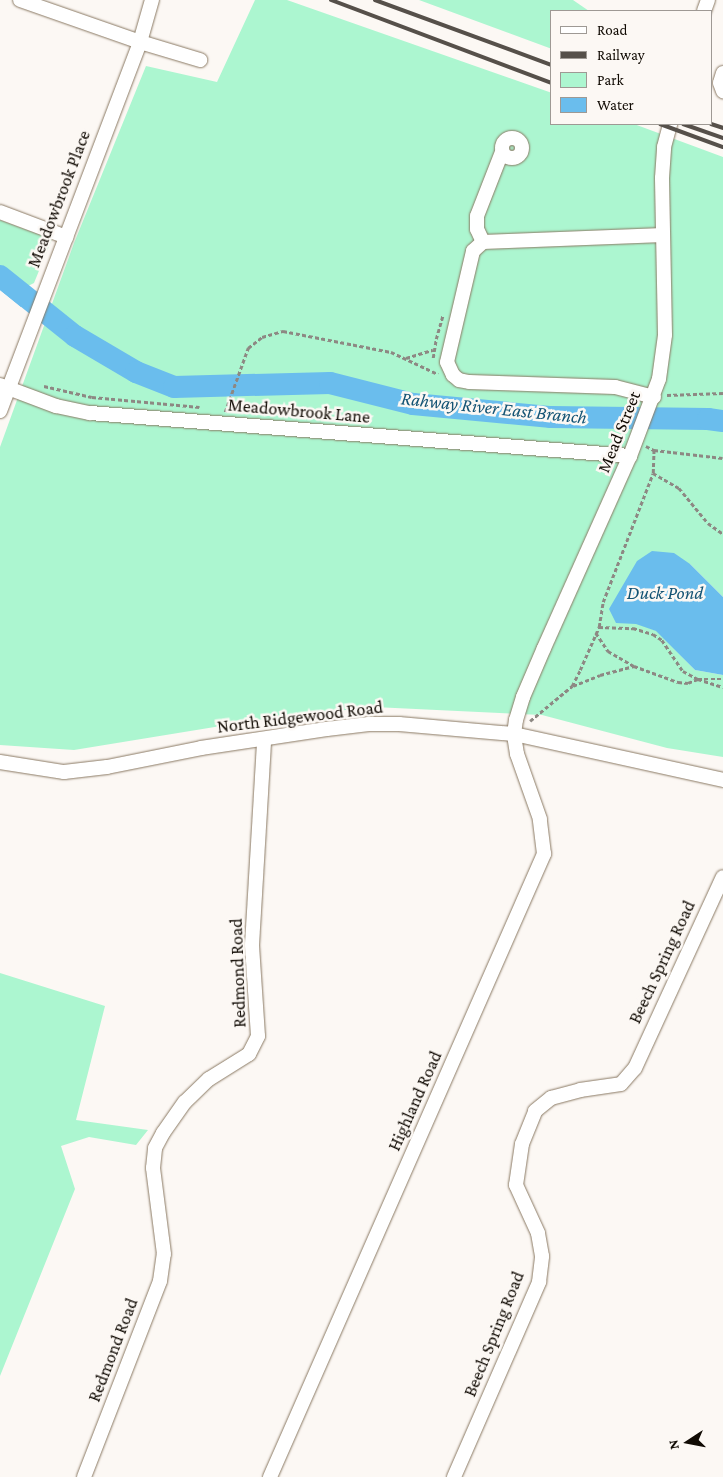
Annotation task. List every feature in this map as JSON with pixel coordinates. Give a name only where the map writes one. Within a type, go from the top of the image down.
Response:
[{"type":"street","points":[[20,0],[140,42],[200,60]]},
{"type":"street","name":"Meadowbrook Place","points":[[0,411],[4,387],[66,237],[140,42],[152,0]]},
{"type":"street","points":[[723,74],[720,84],[723,92]]},
{"type":"street","name":"Mead Street","points":[[514,734],[523,697],[640,430],[657,400],[664,341],[664,147],[670,125]]},
{"type":"street","points":[[483,242],[477,229],[477,216],[502,152]]},
{"type":"street","points":[[0,212],[66,237]]},
{"type":"street","points":[[657,400],[614,387],[469,382],[453,375],[447,362],[473,251],[483,242],[663,235]]},
{"type":"street","name":"Meadowbrook Lane","points":[[4,387],[56,406],[90,413],[630,456]]},
{"type":"street","name":"North Ridgewood Road","points":[[0,762],[64,772],[107,767],[201,748],[369,724],[399,724],[514,734],[720,781]]},
{"type":"street","name":"Highland Road","points":[[270,1477],[544,854],[540,818],[517,754],[514,734]]},
{"type":"street","name":"Redmond Road","points":[[84,1477],[160,1281],[164,1254],[153,1168],[156,1148],[163,1133],[185,1102],[210,1079],[249,1054],[258,1036],[252,945],[264,740]]},
{"type":"street","name":"Beech Spring Road","points":[[454,1477],[539,1282],[542,1256],[538,1233],[516,1185],[522,1144],[536,1110],[551,1098],[580,1090],[620,1084],[635,1068],[723,877]]},
{"type":"path","points":[[217,409],[226,410],[248,348],[262,337],[283,331],[391,352],[441,376]]},
{"type":"path","points":[[405,358],[433,350]]},
{"type":"path","points":[[40,385],[92,397],[208,408]]},
{"type":"path","points":[[657,400],[723,393]]},
{"type":"path","points":[[645,445],[654,450],[723,458]]},
{"type":"path","points":[[572,686],[599,627],[603,602],[653,473],[654,450]]},
{"type":"path","points":[[653,473],[680,488],[708,523],[723,534]]},
{"type":"path","points":[[599,627],[633,628],[654,634],[662,640],[683,671],[698,679],[723,687]]},
{"type":"path","points":[[596,633],[608,651],[634,666],[678,682],[688,683],[698,679],[723,680]]},
{"type":"path","points":[[514,734],[572,686],[600,675],[634,666]]},
{"type":"green space","points":[[255,0],[287,0],[550,92],[550,125],[637,125],[723,157],[723,597],[690,564],[616,623],[636,623],[657,631],[695,670],[723,675],[723,757],[667,748],[542,715],[374,707],[270,718],[74,750],[0,745],[0,447],[74,243],[146,66],[217,82]]},
{"type":"green space","points":[[419,0],[573,0],[588,10],[550,10],[550,48]]},
{"type":"green space","points":[[0,220],[52,239],[34,283],[28,286],[0,265]]},
{"type":"green space","points":[[0,973],[105,1006],[76,1120],[148,1130],[136,1145],[89,1137],[61,1146],[75,1189],[0,1376]]},
{"type":"water","points":[[0,265],[28,286],[21,307],[0,290]]},
{"type":"water","name":"Duck Pond","points":[[652,551],[674,553],[690,564],[723,597],[723,675],[695,670],[656,631],[636,624],[616,623],[609,609],[637,561]]},
{"type":"waterway","name":"Rahway River East Branch","points":[[0,276],[75,336],[136,372],[174,387],[330,383],[413,404],[551,417],[708,419],[723,421]]},
{"type":"railway","points":[[331,0],[550,82]]},
{"type":"railway","points":[[375,0],[550,64]]},
{"type":"railway","points":[[663,125],[723,147]]},
{"type":"railway","points":[[686,125],[723,138]]},
{"type":"railway","points":[[713,125],[723,128]]}]
